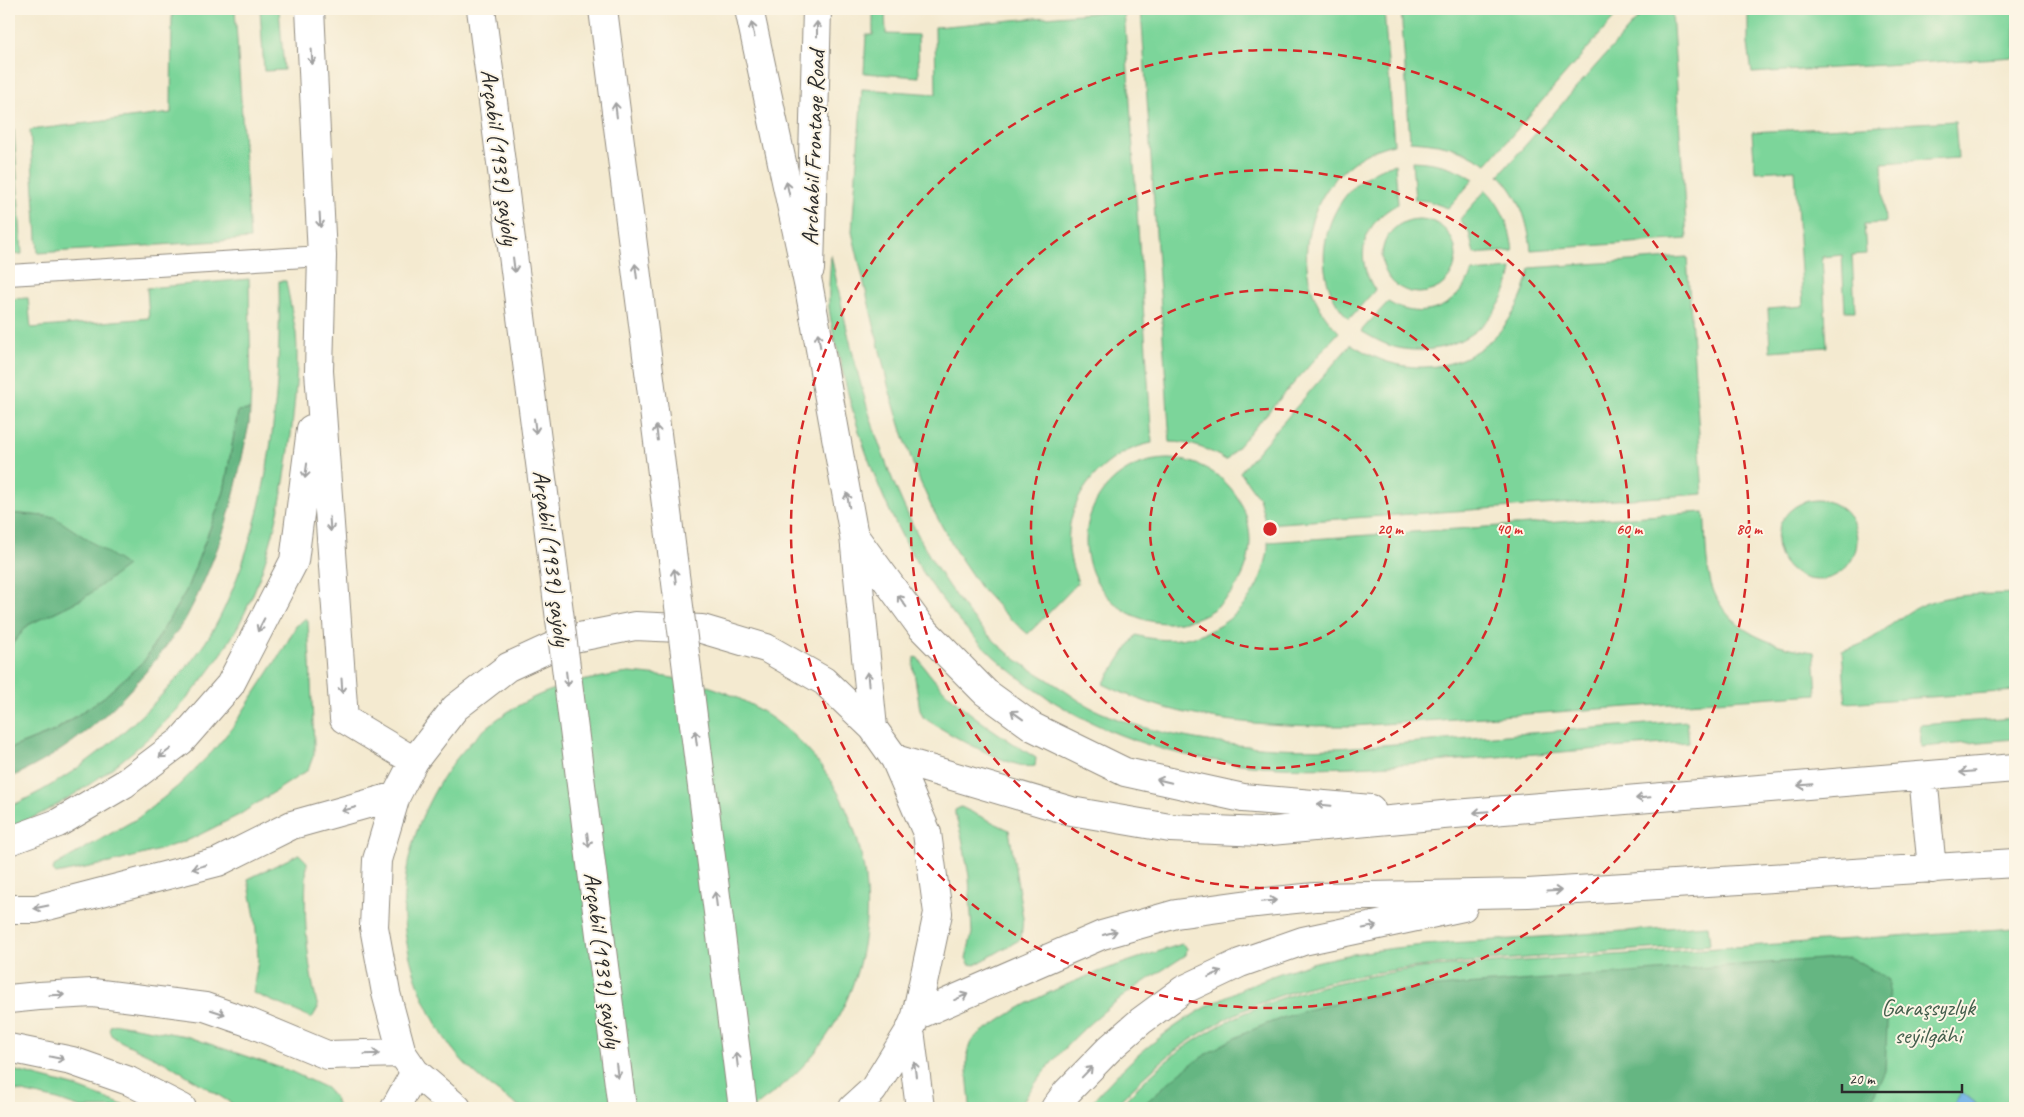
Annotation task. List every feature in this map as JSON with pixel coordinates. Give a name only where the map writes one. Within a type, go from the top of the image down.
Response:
[{"type":"main road","points":[[310,9],[322,256],[319,371],[344,718],[414,761]]},
{"type":"main road","name":"Arçabil (1939) şaýoly","points":[[481,9],[622,1108]]},
{"type":"main road","points":[[603,9],[743,1108]]},
{"type":"main road","points":[[749,9],[809,288],[854,536],[873,728]]},
{"type":"main road","name":"Archabil Frontage Road","points":[[809,288],[817,9]]},
{"type":"main road","points":[[9,841],[58,822],[124,784],[181,741],[230,685],[294,561],[319,371]]},
{"type":"main road","points":[[854,536],[921,627],[985,692],[1033,727],[1125,772],[1243,798],[1443,815]]},
{"type":"main road","points":[[457,1108],[408,1062],[386,993],[374,927],[377,860],[396,796],[414,761],[455,708],[508,667],[569,639],[635,626],[702,629],[766,648],[824,682],[873,728],[895,759],[927,833],[938,914],[913,1023],[920,1108]]},
{"type":"main road","points":[[895,759],[1072,811],[1170,828],[1260,832],[2015,768]]},
{"type":"main road","points":[[1923,776],[1932,869]]},
{"type":"main road","points":[[9,910],[36,909],[218,862],[292,825],[396,796]]},
{"type":"main road","points":[[853,1108],[873,1090],[913,1023],[1102,935],[1176,914],[1256,903],[1315,898],[1528,893],[2015,863]]},
{"type":"main road","points":[[1055,1108],[1067,1092],[1110,1048],[1141,1021],[1183,990],[1240,963],[1303,941],[1528,893]]},
{"type":"main road","points":[[9,999],[93,993],[204,1007],[248,1022],[327,1056],[408,1062]]},
{"type":"main road","points":[[9,1048],[72,1061],[130,1081],[182,1108]]},
{"type":"main road","points":[[396,1108],[408,1062]]},
{"type":"lane","points":[[9,275],[322,256]]},
{"type":"green space","points":[[169,9],[235,9],[250,239],[38,253],[30,130],[171,113],[172,12]]},
{"type":"green space","points":[[260,9],[279,9],[284,70],[264,71]]},
{"type":"green space","points":[[873,9],[885,9],[886,34],[918,35],[919,77],[864,73],[866,35],[873,35]]},
{"type":"green space","points":[[1141,9],[1384,9],[1394,144],[1365,155],[1341,173],[1323,196],[1311,222],[1307,251],[1309,280],[1320,307],[1339,332],[1226,460],[1199,447],[1185,443],[1170,442]]},
{"type":"green space","points":[[1401,9],[1622,9],[1487,164],[1450,147],[1410,141]]},
{"type":"green space","points":[[1646,9],[1671,9],[1672,12],[1687,239],[1531,250],[1528,229],[1518,200],[1499,175]]},
{"type":"green space","points":[[1748,9],[2015,9],[2015,57],[1752,73],[1748,44]]},
{"type":"green space","points":[[1124,10],[1152,443],[1133,449],[1115,458],[1100,470],[1087,485],[1077,502],[1071,521],[1069,541],[1071,561],[1078,583],[1028,634],[1005,614],[980,587],[955,550],[932,508],[915,470],[889,389],[852,232],[862,89],[936,94],[935,27]]},
{"type":"green space","points":[[1955,121],[1958,158],[1882,163],[1885,223],[1864,224],[1866,254],[1852,255],[1855,311],[1845,311],[1842,255],[1822,257],[1827,347],[1770,351],[1768,309],[1803,306],[1795,170],[1755,172],[1752,132]]},
{"type":"green space","points":[[9,130],[14,130],[22,254],[9,255]]},
{"type":"green space","points":[[1412,161],[1429,162],[1444,166],[1474,179],[1448,208],[1428,201],[1415,200]]},
{"type":"green space","points":[[1395,164],[1398,204],[1377,220],[1365,241],[1363,253],[1368,278],[1375,290],[1349,319],[1334,299],[1326,276],[1324,252],[1328,229],[1338,207],[1353,188],[1372,173]]},
{"type":"green space","points":[[1486,190],[1497,203],[1505,218],[1513,251],[1474,254],[1469,232],[1460,219]]},
{"type":"green space","points":[[1419,219],[1440,225],[1450,235],[1456,256],[1450,277],[1440,287],[1419,293],[1398,287],[1388,277],[1382,256],[1388,235],[1398,225]]},
{"type":"green space","points":[[831,255],[862,390],[872,423],[896,487],[920,539],[955,596],[984,631],[1022,663],[1088,706],[1120,720],[1185,737],[1274,748],[1360,747],[1687,721],[1689,742],[1382,766],[1322,768],[1262,766],[1232,763],[1174,752],[1120,735],[1070,711],[1024,681],[982,646],[946,604],[914,557],[879,487],[849,397],[829,308]]},
{"type":"green space","points":[[1687,257],[1703,494],[1266,524],[1259,498],[1240,472],[1351,344],[1374,357],[1393,364],[1424,367],[1447,364],[1467,356],[1486,345],[1501,329],[1514,311],[1524,291],[1530,268]]},
{"type":"green space","points":[[1512,269],[1507,288],[1499,305],[1475,332],[1459,341],[1442,347],[1423,350],[1404,349],[1387,345],[1361,331],[1388,302],[1413,311],[1426,311],[1448,303],[1457,295],[1472,272]]},
{"type":"green space","points":[[249,279],[250,410],[238,411],[224,492],[186,591],[145,660],[104,697],[54,731],[9,749],[9,648],[28,625],[84,598],[54,517],[9,513],[9,299],[28,298],[31,328],[149,318],[147,288]]},
{"type":"green space","points":[[279,281],[286,281],[296,333],[297,368],[292,427],[279,509],[265,562],[245,613],[212,667],[189,696],[135,750],[105,774],[73,795],[9,829],[9,807],[42,791],[73,771],[131,725],[184,670],[211,634],[220,618],[248,547],[266,472],[276,396]]},
{"type":"green space","points":[[250,410],[249,424],[236,487],[223,534],[186,618],[141,677],[108,712],[52,756],[9,778],[9,749],[55,731],[104,697],[145,660],[186,591],[224,492],[238,411]]},
{"type":"green space","points":[[1176,459],[1192,462],[1207,468],[1232,489],[1241,502],[1247,517],[1250,541],[1249,557],[1241,580],[1220,605],[1207,614],[1192,620],[1160,623],[1144,620],[1122,610],[1099,587],[1087,557],[1086,533],[1089,517],[1099,495],[1122,472],[1152,460]]},
{"type":"green space","points":[[1817,500],[1832,503],[1845,512],[1854,525],[1857,540],[1854,555],[1845,568],[1832,577],[1817,580],[1802,577],[1789,568],[1780,555],[1777,540],[1780,525],[1789,512],[1802,503]]},
{"type":"green space","points":[[1704,512],[1709,574],[1714,592],[1722,608],[1747,631],[1762,639],[1779,645],[1814,652],[1817,694],[1353,726],[1320,726],[1257,723],[1194,715],[1133,697],[1103,684],[1136,635],[1155,639],[1192,637],[1209,631],[1239,611],[1251,596],[1260,579],[1265,566],[1268,542]]},
{"type":"green space","points":[[9,513],[54,517],[127,566],[84,598],[28,625],[9,648]]},
{"type":"green space","points":[[2015,593],[2015,691],[1846,703],[1842,650],[1855,647],[1867,641],[1908,613],[1930,602],[1961,596]]},
{"type":"green space","points":[[306,618],[308,621],[314,743],[314,754],[308,770],[239,815],[191,839],[114,862],[56,874],[53,871],[54,866],[138,818],[177,787],[213,751],[232,728],[283,650],[296,626]]},
{"type":"green space","points":[[915,657],[918,658],[929,674],[956,702],[987,726],[1036,758],[1035,766],[1012,763],[996,757],[961,740],[923,717],[920,710],[913,665]]},
{"type":"green space","points":[[629,673],[672,678],[713,688],[740,699],[785,728],[820,764],[845,807],[861,854],[867,903],[862,952],[846,1001],[820,1046],[808,1061],[780,1087],[751,1108],[522,1108],[500,1094],[479,1077],[452,1048],[437,1025],[424,999],[410,959],[405,931],[404,898],[408,864],[416,832],[430,801],[447,772],[468,745],[493,722],[521,704],[560,687],[601,677]]},
{"type":"green space","points":[[2015,718],[2015,739],[1921,747],[1920,725]]},
{"type":"green space","points":[[961,807],[1009,830],[1023,918],[1021,939],[975,965],[969,964],[966,958],[972,933],[969,876],[962,838],[955,814],[955,810]]},
{"type":"green space","points":[[299,854],[307,862],[305,899],[308,954],[318,1008],[312,1018],[253,993],[258,959],[255,917],[248,879]]},
{"type":"green space","points":[[1708,925],[1710,945],[1430,966],[1347,978],[1307,987],[1268,1000],[1229,1017],[1192,1039],[1160,1063],[1113,1108],[1088,1108],[1131,1061],[1182,1022],[1239,990],[1268,977],[1298,967],[1351,954],[1404,947]]},
{"type":"green space","name":"Garaşsyzlyk seýilgähi","points":[[2015,928],[2015,1108],[1117,1108],[1173,1056],[1221,1025],[1275,1000],[1303,991],[1360,978],[1421,968]]},
{"type":"green space","points":[[1182,944],[1187,948],[1186,955],[1132,990],[1099,1015],[1055,1059],[1019,1108],[970,1108],[967,1058],[970,1044],[977,1035],[1037,998],[1061,987],[1109,968]]},
{"type":"green space","name":"Garaşsyzlyk seýilgähi","points":[[1849,957],[1889,980],[1885,1071],[1868,1108],[1140,1108],[1188,1067],[1230,1040],[1256,1028],[1311,1009],[1367,996],[1424,988]]},
{"type":"green space","points":[[118,1024],[186,1036],[290,1071],[326,1088],[335,1098],[338,1108],[239,1108],[170,1065],[118,1040],[111,1035],[109,1029],[111,1025]]},
{"type":"green space","points":[[9,1069],[73,1086],[131,1108],[81,1108],[58,1100],[9,1089]]},
{"type":"water","points":[[1962,1093],[1980,1107],[2002,1104],[2003,1108],[1951,1108]]}]
